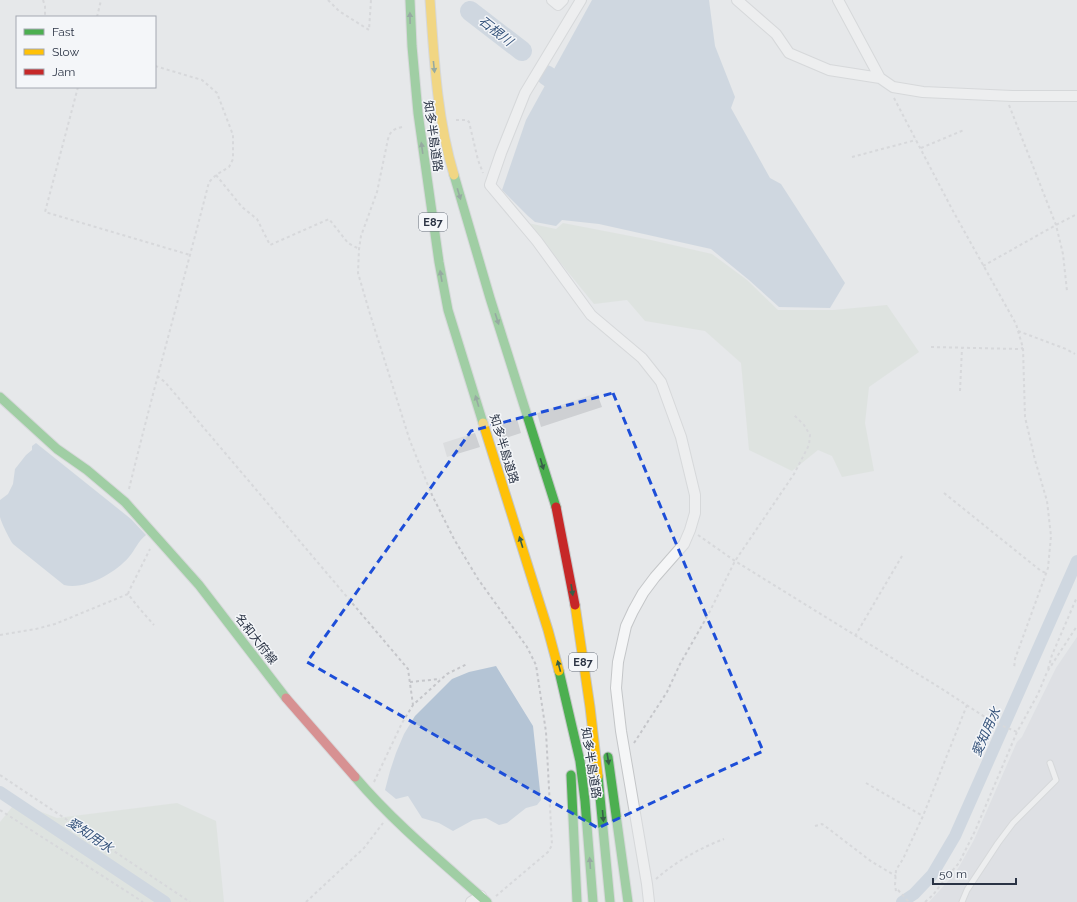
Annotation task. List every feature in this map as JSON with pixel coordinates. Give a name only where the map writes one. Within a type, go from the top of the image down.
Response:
[{"type":"main road","name":"知多半島道路","points":[[410,0],[412,68],[416,106],[442,281],[448,310],[548,630],[565,692],[580,761],[585,801],[593,902]]},
{"type":"main road","name":"知多半島道路","points":[[430,0],[434,66],[443,133],[449,161],[558,515],[584,668],[601,799],[610,902]]},
{"type":"main road","name":"名和大府線","points":[[0,398],[57,449],[86,470],[125,502],[199,585],[292,705],[369,794],[419,842],[488,898]]},
{"type":"main road","points":[[584,668],[601,720]]},
{"type":"main road","points":[[565,692],[577,902]]},
{"type":"main road","points":[[607,750],[628,902]]},
{"type":"street","points":[[552,0],[558,5],[563,0]]},
{"type":"street","points":[[581,0],[525,93],[503,147],[490,185],[537,241],[591,315],[642,358],[661,382],[681,437],[695,495],[695,513],[684,544],[643,593],[626,626],[618,662],[616,688],[649,902]]},
{"type":"street","points":[[737,0],[776,34],[789,53],[829,70],[880,78],[893,87],[923,92],[1008,96],[1077,96]]},
{"type":"street","points":[[838,0],[880,78]]},
{"type":"street","points":[[471,902],[488,898]]},
{"type":"lane","points":[[962,902],[967,890],[1013,823],[1056,780],[1050,762]]},
{"type":"path","points":[[42,0],[45,6],[45,16]]},
{"type":"path","points":[[97,16],[101,0]]},
{"type":"path","points":[[328,0],[339,11],[369,30],[371,0]]},
{"type":"path","points":[[125,502],[209,182],[216,175],[229,167],[233,159],[233,135],[217,93],[202,80],[156,66]]},
{"type":"path","points":[[893,87],[894,97],[920,148],[1016,324],[1023,348],[1025,417],[1035,460],[1047,501],[1051,536],[1050,555],[1046,573],[1015,659],[1014,669]]},
{"type":"path","points":[[78,88],[45,212],[190,255]]},
{"type":"path","points":[[1008,96],[1007,101],[1056,225],[1063,254],[1067,291]]},
{"type":"path","points":[[452,121],[461,119],[469,122],[478,160],[490,185]]},
{"type":"path","points":[[402,127],[395,128],[390,132],[377,192],[361,236],[358,273],[410,441],[432,495],[454,539],[478,579],[527,647],[536,665],[546,732],[552,845],[548,852],[488,898]]},
{"type":"path","points":[[920,148],[964,130]]},
{"type":"path","points":[[852,157],[916,140]]},
{"type":"path","points":[[216,175],[242,207],[257,219],[270,245],[329,219],[348,244],[359,249]]},
{"type":"path","points":[[983,266],[1077,214]]},
{"type":"path","points":[[1018,331],[1066,349],[1075,354]]},
{"type":"path","points":[[931,347],[1023,348]]},
{"type":"path","points":[[960,391],[962,348]]},
{"type":"path","points":[[157,376],[165,382],[408,669],[413,705]]},
{"type":"path","points":[[625,753],[630,748],[667,692],[680,664],[736,561],[794,474],[809,445],[810,436],[804,425],[794,414]]},
{"type":"path","points":[[944,493],[1041,571],[1046,573]]},
{"type":"path","points":[[690,530],[736,561],[992,721],[1017,732]]},
{"type":"path","points":[[0,635],[55,624],[128,594],[154,541],[158,538]]},
{"type":"path","points":[[855,636],[902,556]]},
{"type":"path","points":[[128,594],[154,625]]},
{"type":"path","points":[[925,902],[933,895],[959,863],[975,830],[1017,732],[1038,694],[1052,655],[1077,597]]},
{"type":"path","points":[[1047,672],[1077,626]]},
{"type":"path","points":[[369,794],[402,723],[413,705],[447,674],[468,664]]},
{"type":"path","points":[[410,682],[442,679]]},
{"type":"path","points":[[909,902],[897,890],[895,885],[896,870],[923,816],[967,705]]},
{"type":"path","points":[[0,775],[190,902]]},
{"type":"path","points":[[866,783],[923,816]]},
{"type":"path","points":[[0,810],[143,902]]},
{"type":"path","points":[[306,902],[364,848],[390,814]]},
{"type":"path","points":[[815,826],[822,824],[872,862],[896,876]]},
{"type":"path","points":[[647,884],[652,882],[671,866],[709,845],[724,840]]},
{"type":"highlighted area","points":[[613,393],[763,751],[598,828],[307,662],[471,431]]},
{"type":"shaded area","points":[[528,223],[556,229],[563,223],[651,240],[712,254],[747,280],[778,310],[833,310],[887,305],[919,352],[869,387],[865,423],[874,471],[842,477],[832,456],[818,450],[792,471],[749,450],[741,363],[705,331],[645,321],[627,300],[594,304]]},
{"type":"shaded area","points":[[1077,637],[1077,902],[929,902],[959,867],[974,840],[1017,742],[1022,737],[1056,668]]},
{"type":"shaded area","points":[[16,802],[57,818],[177,803],[216,821],[224,902],[0,902],[0,822]]},
{"type":"water","points":[[592,0],[709,0],[715,46],[735,97],[731,108],[770,178],[781,184],[845,283],[830,308],[779,307],[711,249],[599,224],[562,220],[556,226],[535,222],[502,190],[526,120]]},
{"type":"water","points":[[36,443],[131,519],[146,535],[123,563],[100,579],[91,583],[73,586],[64,585],[13,544],[0,517],[0,500],[8,494],[13,484],[15,469],[32,450],[32,446]]},
{"type":"water","points":[[496,666],[533,726],[541,800],[537,805],[526,808],[507,823],[499,825],[486,818],[473,820],[453,831],[439,823],[422,818],[408,796],[396,799],[385,790],[396,753],[404,734],[415,716],[452,679],[469,672]]},
{"type":"building","points":[[597,393],[602,407],[541,427],[537,413]]},
{"type":"building","points":[[517,419],[521,433],[500,440],[495,426]]},
{"type":"building","points":[[475,433],[480,447],[447,457],[443,443]]},
{"type":"waterway","name":"石根川","points":[[470,11],[522,51]]},
{"type":"waterway","name":"石根川","points":[[546,75],[562,86]]},
{"type":"waterway","name":"愛知用水","points":[[902,902],[914,894],[932,875],[955,836],[1077,561]]},
{"type":"waterway","name":"愛知用水","points":[[0,792],[165,902]]},
{"type":"traffic: fast","points":[[410,0],[412,46],[418,113],[439,262],[448,310],[483,423]]},
{"type":"traffic: fast","points":[[454,175],[490,298],[556,507]]},
{"type":"traffic: fast","points":[[0,397],[57,449],[87,470],[125,502],[199,585],[286,698]]},
{"type":"traffic: fast","points":[[559,671],[580,761],[585,801],[593,902]]},
{"type":"traffic: fast","points":[[608,757],[628,902]]},
{"type":"traffic: fast","points":[[571,775],[577,902]]},
{"type":"traffic: fast","points":[[598,776],[610,902]]},
{"type":"traffic: fast","points":[[355,777],[402,826],[487,902]]},
{"type":"traffic: slow","points":[[430,0],[440,110],[448,154],[454,175]]},
{"type":"traffic: slow","points":[[483,423],[548,630],[559,671]]},
{"type":"traffic: slow","points":[[575,605],[590,707],[598,776]]},
{"type":"traffic: jam","points":[[556,507],[575,605]]},
{"type":"traffic: jam","points":[[286,698],[355,777]]}]
